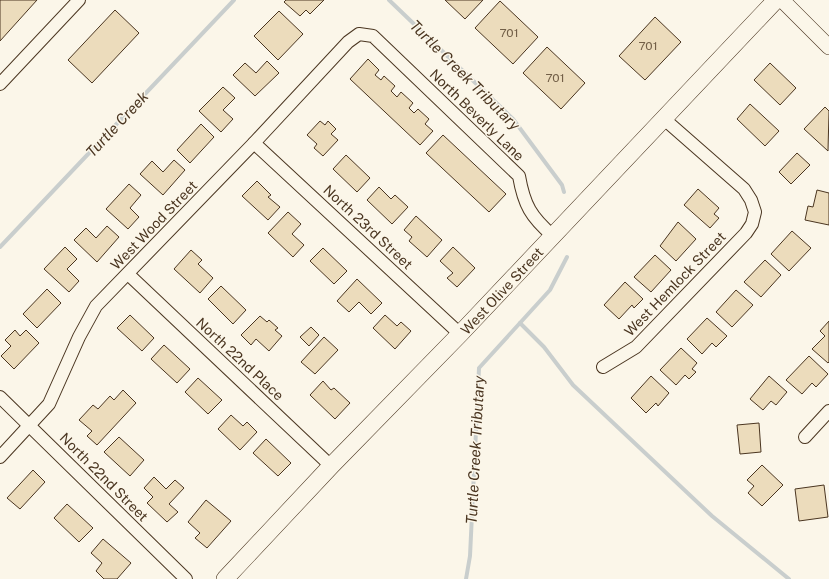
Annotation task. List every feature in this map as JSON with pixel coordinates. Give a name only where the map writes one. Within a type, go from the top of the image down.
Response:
[{"type":"main road","name":"West Olive Street","points":[[225,579],[331,466],[460,334],[776,0]]},
{"type":"street","points":[[0,84],[80,0]]},
{"type":"street","points":[[782,0],[829,47]]},
{"type":"street","name":"West Wood Street","points":[[0,457],[31,426],[49,404],[78,337],[96,306],[254,143],[348,42],[359,34]]},
{"type":"street","name":"North Beverly Lane","points":[[359,34],[373,36],[519,176],[522,194],[530,212],[539,224],[553,236]]},
{"type":"street","name":"West Hemlock Street","points":[[604,367],[636,347],[746,233],[752,224],[755,212],[751,200],[744,190],[663,118]]},
{"type":"street","name":"North 23rd Street","points":[[254,143],[460,334]]},
{"type":"street","name":"North 22nd Place","points":[[128,274],[331,466]]},
{"type":"street","name":"North 22nd Street","points":[[0,397],[186,579]]},
{"type":"street","points":[[805,437],[829,411]]},
{"type":"building","points":[[0,0],[37,0],[0,41]]},
{"type":"building","points":[[286,0],[324,0],[310,14],[306,10],[300,16],[284,2]]},
{"type":"building","points":[[445,0],[483,0],[465,19]]},
{"type":"building","points":[[500,1],[538,37],[513,64],[475,28]]},
{"type":"building","points":[[115,10],[139,33],[92,83],[68,60]]},
{"type":"building","points":[[279,11],[303,34],[278,60],[254,36]]},
{"type":"building","points":[[655,17],[681,42],[645,80],[619,56]]},
{"type":"building","points":[[547,47],[585,83],[561,109],[523,73]]},
{"type":"building","points":[[368,59],[379,70],[375,75],[381,80],[384,76],[395,86],[391,91],[397,97],[401,92],[413,103],[409,108],[414,113],[418,109],[429,119],[425,124],[433,131],[420,145],[350,79]]},
{"type":"building","points":[[267,61],[279,73],[255,96],[233,75],[245,63],[256,73]]},
{"type":"building","points":[[770,63],[796,88],[780,105],[754,80]]},
{"type":"building","points":[[223,87],[235,98],[223,110],[233,119],[221,132],[199,111]]},
{"type":"building","points":[[750,104],[779,131],[765,146],[737,119]]},
{"type":"building","points":[[825,107],[829,111],[828,151],[804,129]]},
{"type":"building","points":[[320,121],[325,125],[328,121],[336,129],[331,134],[338,140],[323,156],[314,148],[317,144],[307,135]]},
{"type":"building","points":[[201,124],[214,137],[190,163],[177,150]]},
{"type":"building","points":[[443,135],[506,194],[489,212],[426,153]]},
{"type":"building","points":[[797,153],[810,165],[791,184],[779,172]]},
{"type":"building","points":[[346,155],[370,178],[357,192],[333,169]]},
{"type":"building","points":[[174,160],[185,170],[163,195],[140,174],[152,161],[163,172]]},
{"type":"building","points":[[257,181],[271,195],[268,197],[280,207],[268,220],[242,196]]},
{"type":"building","points":[[129,184],[141,195],[130,208],[139,217],[128,229],[106,209]]},
{"type":"building","points":[[379,187],[391,199],[395,195],[408,207],[392,224],[367,200]]},
{"type":"building","points":[[698,189],[719,208],[714,214],[719,218],[710,228],[684,205]]},
{"type":"building","points":[[817,190],[829,193],[829,225],[805,220],[808,206],[813,207]]},
{"type":"building","points":[[288,212],[301,224],[292,234],[304,245],[293,257],[268,233]]},
{"type":"building","points":[[416,216],[442,240],[427,257],[409,241],[412,237],[404,230]]},
{"type":"building","points":[[678,222],[696,239],[676,261],[660,246]]},
{"type":"building","points":[[107,226],[119,237],[97,262],[74,240],[86,228],[96,238]]},
{"type":"building","points":[[792,231],[811,248],[789,271],[771,254]]},
{"type":"building","points":[[65,247],[77,259],[67,269],[79,281],[69,292],[44,269]]},
{"type":"building","points":[[453,247],[475,268],[457,287],[447,278],[453,273],[440,261]]},
{"type":"building","points":[[323,248],[347,271],[334,284],[310,261]]},
{"type":"building","points":[[191,250],[202,260],[198,264],[213,278],[200,293],[174,269]]},
{"type":"building","points":[[655,255],[671,270],[651,292],[634,277]]},
{"type":"building","points":[[765,260],[781,275],[761,297],[744,282]]},
{"type":"building","points":[[357,279],[382,303],[371,314],[359,302],[349,312],[337,301]]},
{"type":"building","points":[[625,282],[643,299],[634,308],[632,305],[619,319],[604,305]]},
{"type":"building","points":[[221,286],[246,310],[233,324],[208,299]]},
{"type":"building","points":[[47,289],[61,303],[37,328],[23,314]]},
{"type":"building","points":[[736,290],[753,305],[732,327],[716,312]]},
{"type":"building","points":[[130,315],[154,338],[142,351],[117,328]]},
{"type":"building","points":[[385,315],[397,326],[401,322],[411,331],[395,349],[373,328]]},
{"type":"building","points":[[260,316],[267,322],[269,320],[278,328],[275,330],[282,336],[269,351],[256,339],[251,345],[241,335]]},
{"type":"building","points":[[707,318],[727,336],[716,347],[712,343],[702,354],[687,339]]},
{"type":"building","points":[[829,321],[828,363],[812,349],[825,336],[820,331]]},
{"type":"building","points":[[311,327],[319,335],[309,346],[300,337]]},
{"type":"building","points":[[15,330],[20,336],[26,330],[39,343],[14,369],[1,356],[11,346],[5,340]]},
{"type":"building","points":[[324,337],[338,350],[315,374],[301,362]]},
{"type":"building","points":[[164,345],[190,369],[177,383],[151,359]]},
{"type":"building","points":[[681,348],[697,363],[692,369],[696,372],[689,379],[685,375],[676,385],[660,370]]},
{"type":"building","points":[[809,356],[828,374],[816,387],[812,383],[802,394],[786,380]]},
{"type":"building","points":[[651,376],[669,393],[658,406],[656,403],[646,413],[631,398]]},
{"type":"building","points":[[769,376],[787,392],[776,405],[771,401],[763,410],[750,399]]},
{"type":"building","points":[[198,378],[222,400],[208,414],[185,392]]},
{"type":"building","points":[[323,381],[331,390],[334,388],[350,403],[335,419],[310,395]]},
{"type":"building","points":[[123,390],[136,403],[97,445],[87,436],[92,431],[79,420],[93,405],[98,409],[110,396],[114,400]]},
{"type":"building","points":[[231,415],[243,426],[247,422],[257,432],[240,450],[218,429]]},
{"type":"building","points":[[759,423],[761,452],[740,454],[737,425]]},
{"type":"building","points":[[119,437],[144,460],[130,476],[104,452]]},
{"type":"building","points":[[266,439],[291,463],[278,476],[253,453]]},
{"type":"building","points":[[762,465],[783,485],[762,506],[748,493],[754,486],[747,480]]},
{"type":"building","points":[[33,470],[45,482],[20,509],[7,498]]},
{"type":"building","points":[[154,477],[166,489],[175,480],[184,488],[169,504],[178,512],[167,522],[147,503],[153,497],[144,488]]},
{"type":"building","points":[[824,485],[828,517],[799,521],[795,489]]},
{"type":"building","points":[[206,500],[231,521],[207,548],[195,538],[200,533],[188,522]]},
{"type":"building","points":[[67,504],[93,528],[79,542],[54,518]]},
{"type":"building","points":[[103,539],[131,563],[117,579],[104,579],[96,571],[102,563],[91,553]]},
{"type":"waterway","name":"Turtle Creek","points":[[0,247],[234,0]]},
{"type":"waterway","name":"Turtle Creek Tributary","points":[[389,0],[513,119],[562,185],[564,192]]},
{"type":"waterway","name":"Turtle Creek Tributary","points":[[466,579],[470,556],[479,368],[550,290],[567,257]]},
{"type":"waterway","points":[[520,323],[544,347],[573,385],[712,516],[789,579]]}]
